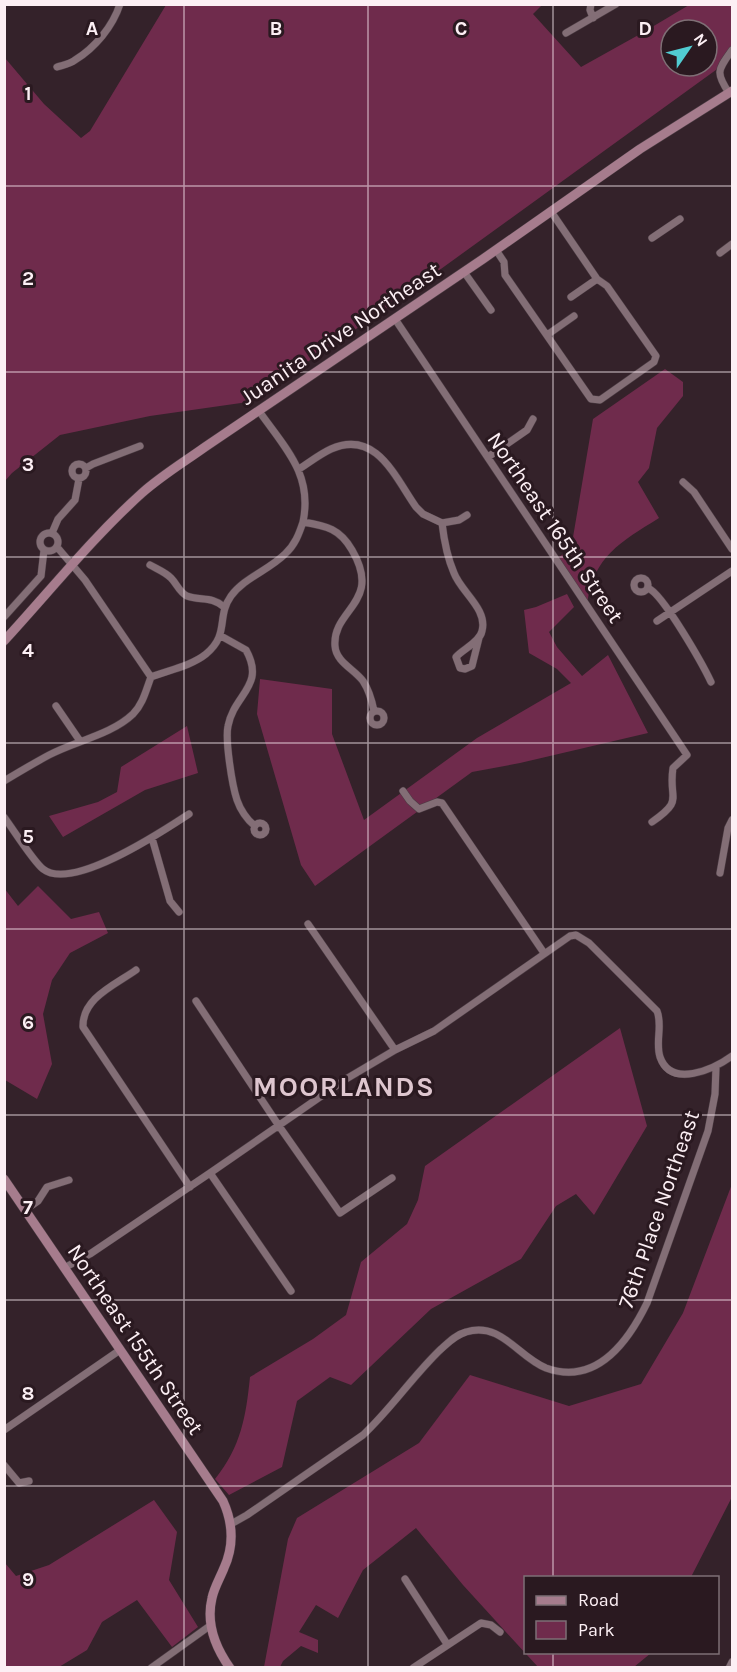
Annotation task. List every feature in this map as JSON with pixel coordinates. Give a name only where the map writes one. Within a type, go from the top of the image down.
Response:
[{"type":"main road","name":"Juanita Drive Northeast","points":[[4,641],[144,491],[196,453],[552,213],[640,149],[731,95]]},
{"type":"main road","name":"Northeast 155th Street","points":[[4,1179],[223,1501],[231,1524]]},
{"type":"main road","points":[[230,1668],[217,1646],[211,1625],[212,1595],[231,1551],[231,1524]]},
{"type":"street","points":[[57,67],[74,61],[86,51],[112,24],[120,4]]},
{"type":"street","points":[[591,4],[590,10],[593,18]]},
{"type":"street","points":[[566,33],[616,4]]},
{"type":"street","points":[[731,95],[719,78],[719,72],[732,50]]},
{"type":"street","points":[[496,250],[504,262],[505,275],[591,399],[600,400],[654,363],[656,356],[607,286],[597,279],[552,213]]},
{"type":"street","points":[[652,238],[680,219]]},
{"type":"street","points":[[720,253],[732,244]]},
{"type":"street","points":[[464,272],[491,310]]},
{"type":"street","points":[[571,297],[597,279]]},
{"type":"street","points":[[546,334],[574,316]]},
{"type":"street","name":"Northeast 165th Street","points":[[395,319],[687,755],[673,768],[675,797],[672,805],[652,822]]},
{"type":"street","points":[[151,677],[193,662],[206,654],[221,636],[224,607],[240,586],[284,555],[297,540],[303,522],[305,488],[300,469],[260,411]]},
{"type":"street","points":[[488,457],[527,430],[533,419]]},
{"type":"street","points":[[300,469],[332,448],[355,444],[367,446],[378,453],[416,507],[433,520],[442,523],[459,520],[467,515]]},
{"type":"street","points":[[86,468],[140,446]]},
{"type":"street","points":[[80,478],[73,474],[72,469],[79,464],[86,468]]},
{"type":"street","points":[[52,533],[58,519],[77,496],[80,478],[86,474],[86,468]]},
{"type":"street","points":[[683,482],[694,492],[732,549]]},
{"type":"street","points":[[303,522],[322,525],[341,534],[360,566],[362,588],[357,601],[338,630],[335,645],[338,657],[363,681],[374,711]]},
{"type":"street","points":[[442,523],[446,549],[455,576],[481,614],[482,631],[479,638]]},
{"type":"street","points":[[52,533],[41,538],[40,545],[44,550],[51,551],[57,548]]},
{"type":"street","points":[[52,533],[58,539],[57,548],[73,565],[151,677]]},
{"type":"street","points":[[4,617],[41,576],[44,550]]},
{"type":"street","points":[[150,565],[168,575],[185,595],[209,598],[224,607]]},
{"type":"street","points":[[657,621],[732,571]]},
{"type":"street","points":[[648,588],[654,591],[669,613],[703,665],[711,682]]},
{"type":"street","points":[[221,636],[246,650],[254,670],[251,683],[231,713],[227,728],[237,800],[246,817],[255,826]]},
{"type":"street","points":[[4,781],[48,755],[108,730],[134,713],[142,702],[151,677]]},
{"type":"street","points":[[56,706],[80,741]]},
{"type":"street","points":[[403,791],[419,809],[437,802],[442,803],[544,953]]},
{"type":"street","points":[[4,817],[42,868],[52,874],[66,874],[101,864],[152,838],[189,814]]},
{"type":"street","points":[[720,873],[732,820]]},
{"type":"street","points":[[152,838],[170,901],[179,912]]},
{"type":"street","points":[[308,924],[395,1050]]},
{"type":"street","points":[[64,1268],[90,1254],[346,1079],[395,1050],[434,1031],[570,936],[576,935],[582,938],[602,955],[657,1011],[661,1019],[658,1040],[660,1056],[666,1067],[674,1073],[683,1074],[716,1067],[732,1056]]},
{"type":"street","points":[[136,970],[91,1002],[83,1016],[83,1027],[190,1186]]},
{"type":"street","points":[[196,1001],[340,1213],[392,1178]]},
{"type":"street","name":"76th Place Northeast","points":[[231,1524],[363,1435],[427,1363],[456,1336],[467,1331],[489,1331],[500,1335],[546,1368],[576,1372],[589,1369],[614,1352],[637,1324],[647,1303],[708,1131],[715,1094],[716,1067]]},
{"type":"street","points":[[210,1173],[291,1291]]},
{"type":"street","points":[[25,1210],[38,1201],[47,1187],[69,1180]]},
{"type":"street","points":[[4,1430],[120,1350]]},
{"type":"street","points":[[4,1465],[19,1483],[29,1481]]},
{"type":"street","points":[[405,1579],[447,1644]]},
{"type":"street","points":[[413,1668],[480,1623],[488,1623],[500,1632]]},
{"type":"street","points":[[151,1668],[211,1625]]},
{"type":"street","points":[[729,1668],[732,1662]]},
{"type":"green space","points":[[166,5],[542,5],[533,14],[581,67],[659,23],[659,78],[705,78],[387,308],[248,402],[150,416],[60,435],[5,481],[5,58],[44,104],[81,138],[90,131]]},
{"type":"green space","points":[[689,5],[732,5],[732,50],[720,67],[719,18],[667,18]]},
{"type":"green space","points":[[665,369],[683,382],[683,396],[657,428],[649,468],[638,482],[659,518],[621,543],[602,562],[590,588],[587,605],[556,559],[571,549],[593,419]]},
{"type":"green space","points":[[567,594],[574,607],[549,632],[557,647],[582,676],[608,655],[648,733],[472,772],[315,886],[301,865],[257,714],[260,679],[332,689],[332,734],[364,820],[477,738],[571,683],[557,669],[529,653],[524,610]]},
{"type":"green space","points":[[187,726],[198,773],[145,790],[63,837],[49,816],[98,802],[117,792],[121,767]]},
{"type":"green space","points":[[38,886],[71,919],[99,912],[108,933],[70,953],[52,980],[43,1014],[52,1064],[37,1099],[5,1080],[4,888],[18,906]]},
{"type":"green space","points":[[620,1028],[647,1126],[594,1215],[576,1194],[556,1206],[521,1259],[431,1309],[351,1385],[330,1377],[297,1401],[282,1467],[229,1495],[215,1479],[231,1455],[241,1431],[250,1377],[313,1339],[346,1315],[361,1262],[407,1224],[418,1200],[425,1166]]},
{"type":"green space","points":[[732,1184],[732,1497],[692,1576],[524,1576],[524,1652],[463,1585],[416,1528],[363,1570],[338,1618],[316,1605],[299,1632],[318,1640],[318,1653],[301,1646],[283,1661],[280,1667],[264,1667],[288,1539],[297,1518],[419,1443],[470,1375],[569,1406],[641,1384],[683,1313]]},
{"type":"green space","points":[[154,1500],[177,1532],[169,1580],[198,1627],[172,1647],[137,1600],[102,1622],[87,1650],[59,1667],[5,1667],[5,1563],[16,1576],[49,1565]]},
{"type":"green space","points":[[526,1654],[650,1654],[634,1667],[538,1667]]},
{"type":"district","name":"MOORLANDS","points":[[344,1086]]}]
